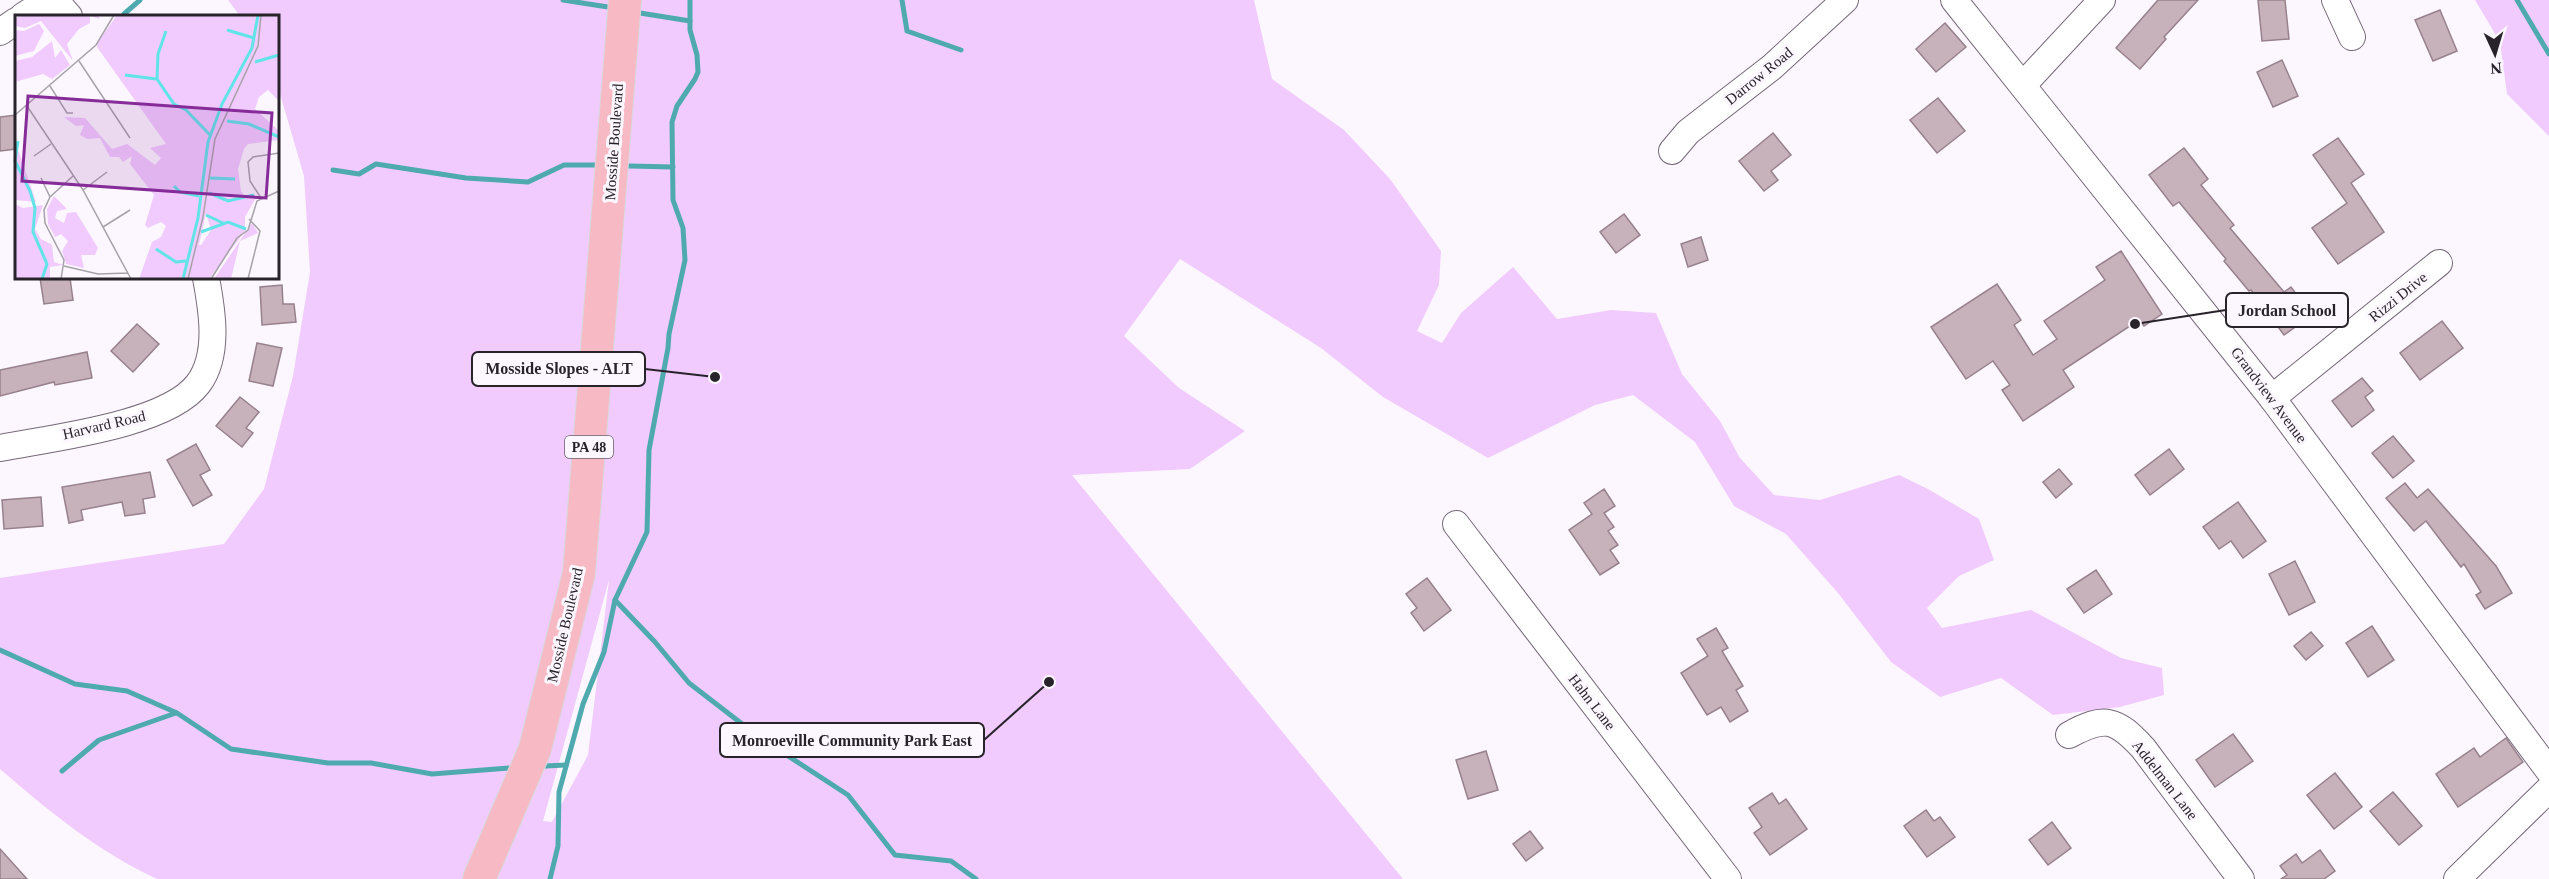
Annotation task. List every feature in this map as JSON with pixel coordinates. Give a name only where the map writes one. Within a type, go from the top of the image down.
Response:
[{"type":"main road","name":"Mosside Boulevard","points":[[479,879],[535,749],[579,573],[625,0]]},
{"type":"street","points":[[25,15],[48,0]]},
{"type":"street","points":[[55,0],[68,15]]},
{"type":"street","name":"Darrow Road","points":[[1672,151],[1688,132],[1772,67],[1845,0]]},
{"type":"street","name":"Grandview Avenue","points":[[1954,0],[2272,398],[2549,771]]},
{"type":"street","points":[[2023,85],[2102,0]]},
{"type":"street","points":[[2335,0],[2352,37]]},
{"type":"street","points":[[0,32],[15,22]]},
{"type":"street","name":"Rizzi Drive","points":[[2272,398],[2439,263]]},
{"type":"street","name":"Harvard Road","points":[[0,448],[137,420],[163,411],[184,398],[199,383],[210,355],[214,324],[206,279]]},
{"type":"street","name":"Hahn Lane","points":[[1456,524],[1728,879]]},
{"type":"street","name":"Addelman Lane","points":[[2069,735],[2096,723],[2109,723],[2126,730],[2143,748],[2241,879]]},
{"type":"street","points":[[2457,879],[2549,789]]},
{"type":"shaded area","points":[[228,0],[1254,0],[1272,79],[1344,130],[1390,179],[1441,251],[1439,285],[1417,331],[1442,343],[1461,313],[1513,267],[1557,319],[1611,310],[1656,313],[1682,374],[1720,421],[1740,458],[1774,495],[1820,500],[1899,475],[1979,519],[1994,560],[1959,576],[1927,608],[1942,628],[2031,610],[2121,658],[2162,668],[2164,695],[2120,707],[2053,715],[2001,678],[1940,697],[1891,662],[1838,593],[1786,534],[1734,506],[1695,442],[1633,395],[1595,405],[1488,458],[1383,397],[1321,348],[1180,259],[1124,336],[1179,388],[1245,431],[1190,469],[1072,475],[1403,879],[157,879],[94,843],[0,769],[0,578],[224,544],[264,489],[293,376],[310,272],[304,176],[279,90],[279,15],[239,15]],"holes":[[[609,580],[588,755],[552,822],[543,821]]]},
{"type":"shaded area","points":[[2475,0],[2549,0],[2549,136],[2507,94],[2500,42]]},
{"type":"building","points":[[2158,0],[2198,0],[2164,37],[2166,39],[2140,69],[2116,48]]},
{"type":"building","points":[[2258,0],[2285,0],[2289,39],[2262,41]]},
{"type":"building","points":[[2440,10],[2457,51],[2433,61],[2415,20]]},
{"type":"building","points":[[1945,23],[1966,47],[1936,72],[1916,49]]},
{"type":"building","points":[[2282,60],[2298,96],[2273,107],[2257,72]]},
{"type":"building","points":[[1938,98],[1965,131],[1937,153],[1910,120]]},
{"type":"building","points":[[15,115],[15,149],[0,151],[0,117]]},
{"type":"building","points":[[1773,133],[1791,155],[1771,171],[1778,180],[1764,191],[1739,161]]},
{"type":"building","points":[[2338,138],[2364,174],[2351,183],[2384,232],[2338,264],[2312,228],[2347,203],[2313,155]]},
{"type":"building","points":[[2184,148],[2208,179],[2201,185],[2234,225],[2230,228],[2284,292],[2291,287],[2312,315],[2284,335],[2251,290],[2249,291],[2224,261],[2226,259],[2179,202],[2173,206],[2149,175]]},
{"type":"building","points":[[1624,214],[1640,235],[1616,253],[1600,232]]},
{"type":"building","points":[[1701,237],[1708,260],[1688,267],[1681,244]]},
{"type":"building","points":[[2121,251],[2162,314],[2144,326],[2139,320],[2063,370],[2074,387],[2023,421],[2002,390],[2010,385],[1993,361],[1966,379],[1931,327],[1997,284],[2021,320],[2014,325],[2033,355],[2057,339],[2044,321],[2105,280],[2096,267]]},
{"type":"building","points":[[40,279],[70,279],[73,300],[44,304]]},
{"type":"building","points":[[282,285],[283,304],[294,304],[296,322],[262,325],[260,287]]},
{"type":"building","points":[[2442,321],[2463,348],[2420,380],[2400,353]]},
{"type":"building","points":[[137,324],[159,344],[133,372],[111,351]]},
{"type":"building","points":[[257,343],[282,348],[273,386],[249,381]]},
{"type":"building","points":[[87,352],[92,378],[55,385],[54,382],[0,396],[0,370]]},
{"type":"building","points":[[2362,378],[2373,391],[2365,397],[2374,410],[2352,427],[2332,401]]},
{"type":"building","points":[[240,397],[259,412],[246,428],[253,433],[242,447],[216,426]]},
{"type":"building","points":[[2393,436],[2414,461],[2393,478],[2372,453]]},
{"type":"building","points":[[196,444],[210,470],[200,475],[212,495],[193,506],[167,460]]},
{"type":"building","points":[[2169,449],[2184,469],[2150,495],[2135,475]]},
{"type":"building","points":[[2059,469],[2072,484],[2056,498],[2043,482]]},
{"type":"building","points":[[150,472],[155,497],[143,499],[145,513],[125,516],[122,502],[81,510],[83,520],[69,523],[62,487]]},
{"type":"building","points":[[2405,483],[2417,498],[2428,489],[2496,566],[2512,593],[2485,609],[2476,595],[2481,592],[2464,564],[2461,567],[2426,521],[2414,531],[2386,498]]},
{"type":"building","points":[[1604,489],[1615,506],[1604,513],[1614,527],[1608,531],[1618,545],[1610,550],[1619,563],[1600,575],[1569,530],[1592,514],[1584,503]]},
{"type":"building","points":[[41,497],[43,526],[4,529],[2,500]]},
{"type":"building","points":[[2238,502],[2266,541],[2243,558],[2231,541],[2219,549],[2203,527]]},
{"type":"building","points":[[2295,561],[2315,602],[2289,615],[2269,574]]},
{"type":"building","points":[[2096,570],[2112,594],[2084,613],[2067,589]]},
{"type":"building","points":[[1427,578],[1451,610],[1424,631],[1411,613],[1417,608],[1406,594]]},
{"type":"building","points":[[2372,626],[2394,660],[2368,677],[2346,643]]},
{"type":"building","points":[[1716,628],[1728,648],[1722,651],[1743,686],[1736,690],[1748,711],[1730,722],[1721,707],[1707,715],[1681,673],[1708,656],[1697,639]]},
{"type":"building","points":[[2311,632],[2323,646],[2306,660],[2294,646]]},
{"type":"building","points":[[2233,734],[2253,761],[2215,787],[2196,760]]},
{"type":"building","points":[[2506,738],[2523,762],[2458,807],[2436,774],[2474,748],[2480,757]]},
{"type":"building","points":[[1486,751],[1498,790],[1468,799],[1456,760]]},
{"type":"building","points":[[2335,773],[2362,807],[2334,829],[2307,795]]},
{"type":"building","points":[[2393,792],[2422,826],[2399,845],[2370,811]]},
{"type":"building","points":[[1772,793],[1779,804],[1786,799],[1807,829],[1770,855],[1754,833],[1762,827],[1749,808]]},
{"type":"building","points":[[1926,810],[1934,821],[1940,817],[1955,837],[1927,857],[1904,826]]},
{"type":"building","points":[[2052,822],[2071,848],[2048,865],[2029,840]]},
{"type":"building","points":[[1530,831],[1543,848],[1526,861],[1513,844]]},
{"type":"building","points":[[0,849],[27,879],[0,879]]},
{"type":"building","points":[[2320,850],[2335,871],[2324,879],[2281,879],[2287,875],[2280,866],[2296,854],[2302,863]]},
{"type":"waterway","points":[[124,14],[140,0]]},
{"type":"waterway","points":[[563,0],[608,7]]},
{"type":"waterway","points":[[550,879],[558,846],[559,792],[583,704],[604,652],[615,600],[647,532],[649,450],[669,334],[685,260],[683,228],[673,200],[672,122],[677,106],[698,72],[697,55],[690,30],[690,0]]},
{"type":"waterway","points":[[902,0],[907,31],[961,50]]},
{"type":"waterway","points":[[2517,0],[2549,54]]},
{"type":"waterway","points":[[640,13],[690,21]]},
{"type":"waterway","points":[[333,170],[359,174],[376,164],[466,178],[528,182],[564,165],[596,165]]},
{"type":"waterway","points":[[629,166],[673,167]]},
{"type":"waterway","points":[[615,600],[655,642],[689,683],[759,737],[848,795],[895,855],[951,861],[976,879]]},
{"type":"waterway","points":[[0,650],[75,684],[127,691],[177,713],[231,749],[328,763],[371,763],[432,774],[509,768]]},
{"type":"waterway","points":[[62,771],[99,740],[176,713]]},
{"type":"waterway","points":[[545,766],[566,765]]},
{"type":"place","name":"Jordan School","points":[[2135,324]]},
{"type":"place","name":"Mosside Slopes - ALT","points":[[715,377]]},
{"type":"place","name":"Monroeville Community Park East","points":[[1049,682]]}]
